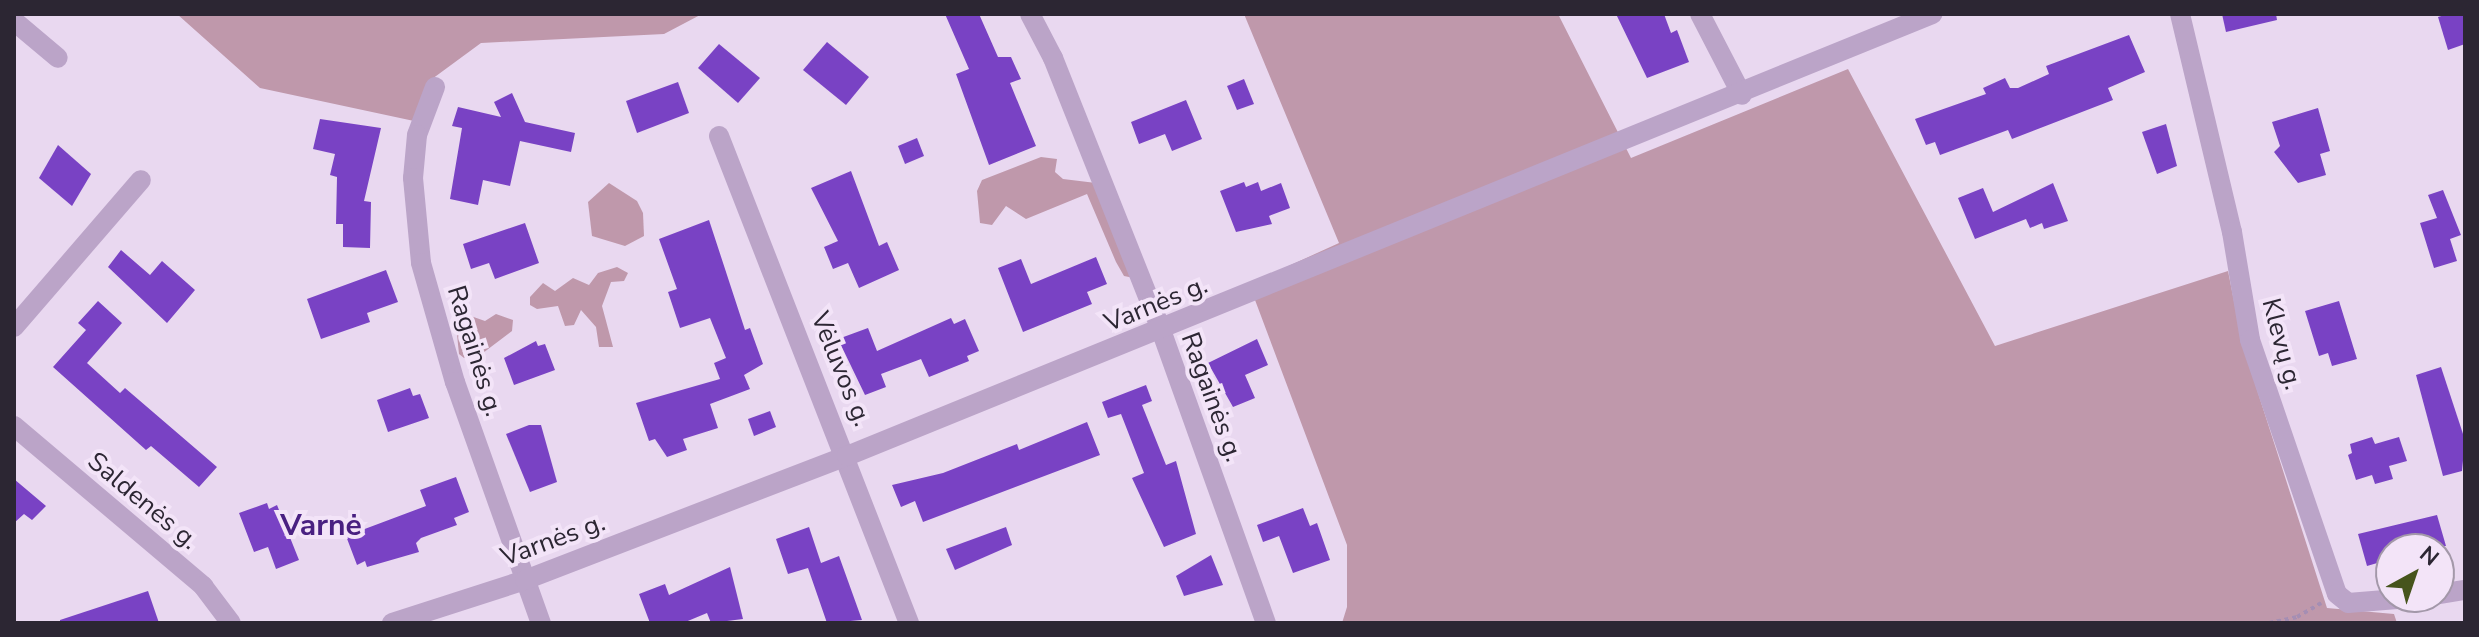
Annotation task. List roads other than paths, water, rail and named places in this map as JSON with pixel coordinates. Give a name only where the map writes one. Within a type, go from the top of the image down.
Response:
[{"type":"street","name":"Ragainės g.","points":[[1030,14],[1053,58],[1161,330],[1266,623]]},
{"type":"street","points":[[1700,14],[1742,95]]},
{"type":"street","name":"Varnės g.","points":[[392,623],[525,580],[847,456],[1742,95],[1932,14]]},
{"type":"street","name":"Klevų g.","points":[[2180,14],[2232,232],[2250,340],[2337,594],[2348,603],[2375,601]]},
{"type":"street","points":[[14,21],[58,58]]},
{"type":"street","name":"Ragainės g.","points":[[435,87],[417,135],[415,232],[455,382],[541,623]]},
{"type":"street","name":"Vėluvos g.","points":[[719,136],[847,456],[909,623]]},
{"type":"street","points":[[14,327],[141,180]]},
{"type":"street","name":"Saldenės g.","points":[[14,426],[203,586],[231,623]]},
{"type":"district","name":"Varnė","points":[[321,526]]}]
